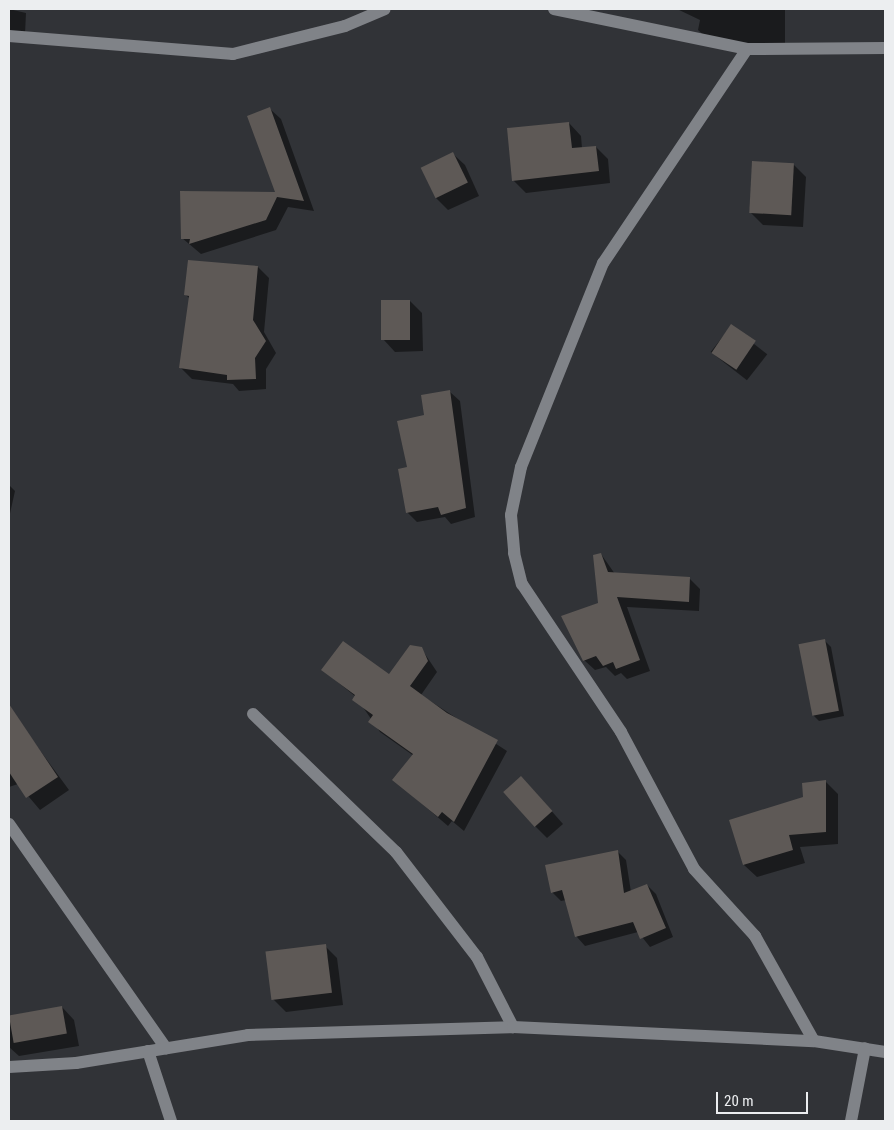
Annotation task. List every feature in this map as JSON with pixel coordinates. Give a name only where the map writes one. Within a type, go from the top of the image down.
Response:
[{"type":"street","points":[[9,36],[233,54],[345,26],[385,9]]},
{"type":"street","points":[[554,9],[747,49],[885,48]]},
{"type":"street","points":[[747,49],[603,263],[521,466],[512,514],[514,554],[522,584],[621,732],[694,869],[755,936],[814,1041]]},
{"type":"street","points":[[253,714],[396,852],[477,957],[513,1027]]},
{"type":"street","points":[[9,824],[166,1048]]},
{"type":"street","points":[[9,1067],[76,1063],[248,1035],[513,1027],[814,1041],[885,1052]]},
{"type":"street","points":[[851,1121],[865,1048]]},
{"type":"street","points":[[148,1051],[171,1121]]},
{"type":"building","points":[[270,107],[304,201],[277,197],[266,220],[189,244],[190,239],[181,239],[180,191],[275,192],[247,116]]},
{"type":"building","points":[[569,122],[572,148],[596,146],[599,171],[512,181],[507,128]]},
{"type":"building","points":[[453,152],[468,183],[436,198],[421,168]]},
{"type":"building","points":[[752,161],[794,163],[791,215],[749,213]]},
{"type":"building","points":[[188,260],[258,266],[253,320],[266,341],[255,358],[256,379],[227,380],[227,375],[179,368],[189,296],[184,295]]},
{"type":"building","points":[[381,300],[410,300],[410,340],[381,340]]},
{"type":"building","points":[[731,324],[756,341],[736,370],[711,353]]},
{"type":"building","points":[[450,390],[466,508],[441,515],[438,507],[406,513],[398,469],[407,467],[397,421],[424,415],[421,395]]},
{"type":"building","points":[[601,553],[608,572],[690,577],[689,602],[617,597],[640,660],[616,669],[613,662],[603,666],[596,656],[583,661],[561,616],[598,603],[593,555]]},
{"type":"building","points":[[825,639],[839,711],[812,716],[798,644]]},
{"type":"building","points":[[343,641],[389,674],[410,645],[422,647],[428,661],[410,686],[447,713],[498,740],[454,822],[442,812],[438,817],[392,780],[413,754],[368,722],[373,715],[352,700],[355,695],[321,670]]},
{"type":"building","points":[[9,704],[58,777],[26,798],[9,772]]},
{"type":"building","points":[[521,776],[552,811],[535,827],[503,792]]},
{"type":"building","points":[[826,780],[826,832],[789,835],[793,850],[743,865],[729,820],[803,797],[802,783]]},
{"type":"building","points":[[618,850],[624,893],[647,884],[666,928],[640,939],[633,922],[575,937],[562,890],[551,893],[545,865]]},
{"type":"building","points":[[326,944],[332,993],[271,1000],[265,951]]},
{"type":"building","points":[[62,1006],[67,1034],[14,1043],[9,1015]]}]
